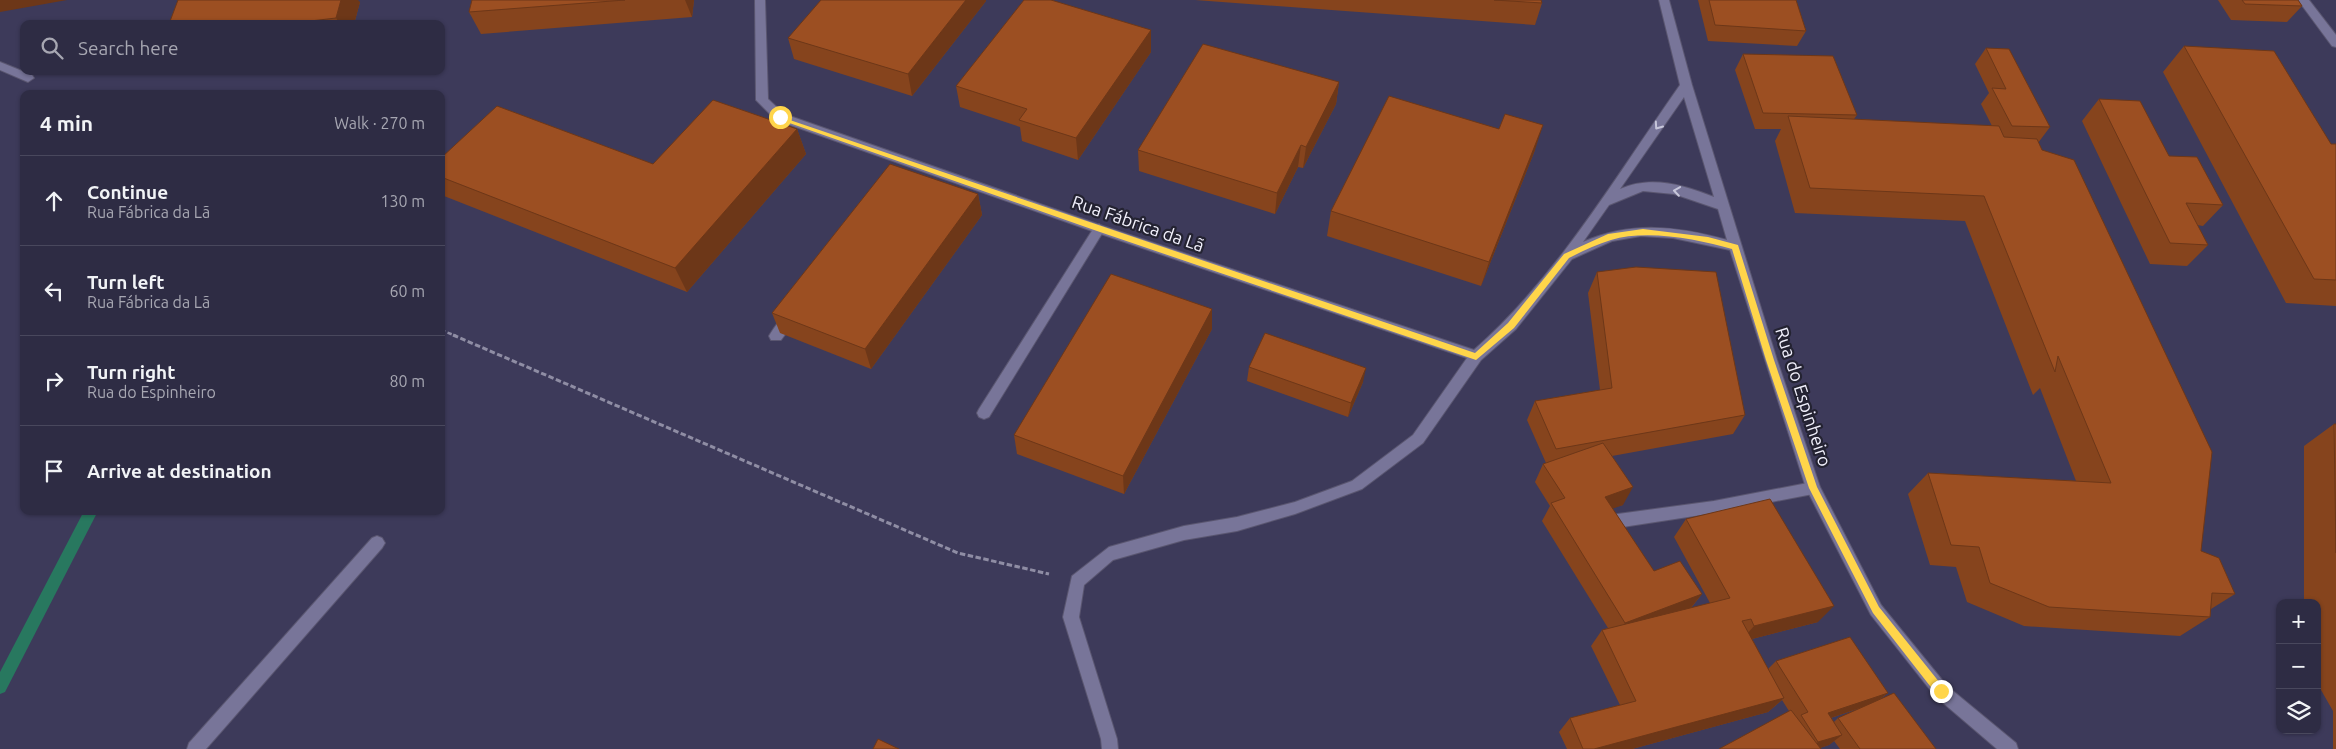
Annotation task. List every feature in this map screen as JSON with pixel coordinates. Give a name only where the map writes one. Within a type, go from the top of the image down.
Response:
[{"type":"street","name":"Rua Fábrica da Lã","points":[[760,0],[762,100],[780,117],[908,167],[1476,356]]},
{"type":"street","name":"Rua do Espinheiro","points":[[1664,0],[1686,85],[1770,360],[1813,488],[1876,610],[1941,691],[2010,749]]},
{"type":"street","points":[[2303,0],[2336,42]]},
{"type":"street","points":[[0,66],[20,75]]},
{"type":"street","points":[[21,75],[28,78]]},
{"type":"street","points":[[1110,749],[1109,739],[1072,617],[1077,580],[1109,554],[1184,533],[1237,524],[1295,508],[1357,485],[1418,439],[1476,356],[1511,325],[1566,256],[1686,85]]},
{"type":"street","points":[[1606,201],[1642,186],[1684,191],[1703,196],[1723,206]]},
{"type":"street","points":[[984,413],[1099,229]]},
{"type":"street","points":[[1566,256],[1611,236],[1643,232],[1708,239],[1736,247]]},
{"type":"street","points":[[776,336],[800,304]]},
{"type":"street","points":[[1592,525],[1714,507],[1813,488]]},
{"type":"street","points":[[195,749],[377,543]]},
{"type":"path","points":[[445,332],[958,553],[1077,580]]},
{"type":"building","points":[[178,0],[341,0],[336,18],[319,20],[170,20]]},
{"type":"building","points":[[472,0],[625,0],[469,12]]},
{"type":"building","points":[[821,0],[966,0],[908,74],[788,38]]},
{"type":"building","points":[[1024,0],[1051,0],[1151,30],[1076,138],[1019,120],[1027,109],[956,86]]},
{"type":"building","points":[[1494,0],[1541,0],[1542,3]]},
{"type":"building","points":[[1709,0],[1796,0],[1806,31],[1715,25]]},
{"type":"building","points":[[2242,0],[2298,0],[2302,6],[2245,4]]},
{"type":"building","points":[[1203,44],[1339,82],[1306,147],[1301,145],[1277,193],[1138,150]]},
{"type":"building","points":[[2184,46],[2274,51],[2331,144],[2336,144],[2336,280],[2314,279]]},
{"type":"building","points":[[1986,48],[2009,49],[2050,127],[2012,126],[1992,88],[2006,89]]},
{"type":"building","points":[[1743,54],[1833,56],[1857,115],[1763,113]]},
{"type":"building","points":[[1389,96],[1499,129],[1505,114],[1543,125],[1489,262],[1331,211]]},
{"type":"building","points":[[2099,99],[2140,101],[2169,156],[2197,157],[2223,205],[2186,203],[2208,245],[2170,243]]},
{"type":"building","points":[[713,100],[797,129],[675,268],[445,179],[445,154],[497,106],[653,164]]},
{"type":"building","points":[[1788,116],[1999,126],[2004,137],[2037,139],[2042,150],[2074,160],[2212,452],[2201,551],[2219,558],[2235,594],[2212,593],[2210,617],[2049,607],[1990,583],[1979,547],[1951,545],[1928,473],[2111,483],[2058,356],[2055,372],[1984,196],[1810,188]]},
{"type":"building","points":[[890,164],[978,194],[865,349],[772,313]]},
{"type":"building","points":[[1636,267],[1716,272],[1745,415],[1556,449],[1535,401],[1612,388],[1597,272]]},
{"type":"building","points":[[1111,274],[1212,309],[1123,476],[1014,435]]},
{"type":"building","points":[[1265,333],[1366,368],[1351,403],[1249,367]]},
{"type":"building","points":[[2334,424],[2336,424],[2336,553]]},
{"type":"building","points":[[1603,443],[1633,487],[1605,497],[1654,571],[1680,561],[1702,594],[1625,623],[1551,503],[1565,498],[1543,464]]},
{"type":"building","points":[[1770,499],[1834,606],[1754,626],[1751,619],[1742,621],[1784,698],[1594,749],[1583,749],[1570,718],[1636,701],[1602,630],[1730,598],[1686,519]]},
{"type":"building","points":[[1850,637],[1888,693],[1828,713],[1842,735],[1818,742],[1801,715],[1808,712],[1776,661]]},
{"type":"building","points":[[1894,693],[1936,749],[1860,749],[1838,718]]},
{"type":"building","points":[[1791,710],[1821,749],[1719,749]]},
{"type":"building","points":[[878,739],[899,749],[873,749]]},
{"type":"waterway","points":[[0,687],[89,515]]},
{"type":"route","points":[[780,117],[1099,229],[1476,356],[1511,325],[1566,256],[1611,236],[1643,232],[1672,234],[1708,239],[1736,247],[1770,360],[1813,488],[1876,610],[1941,691]]}]
